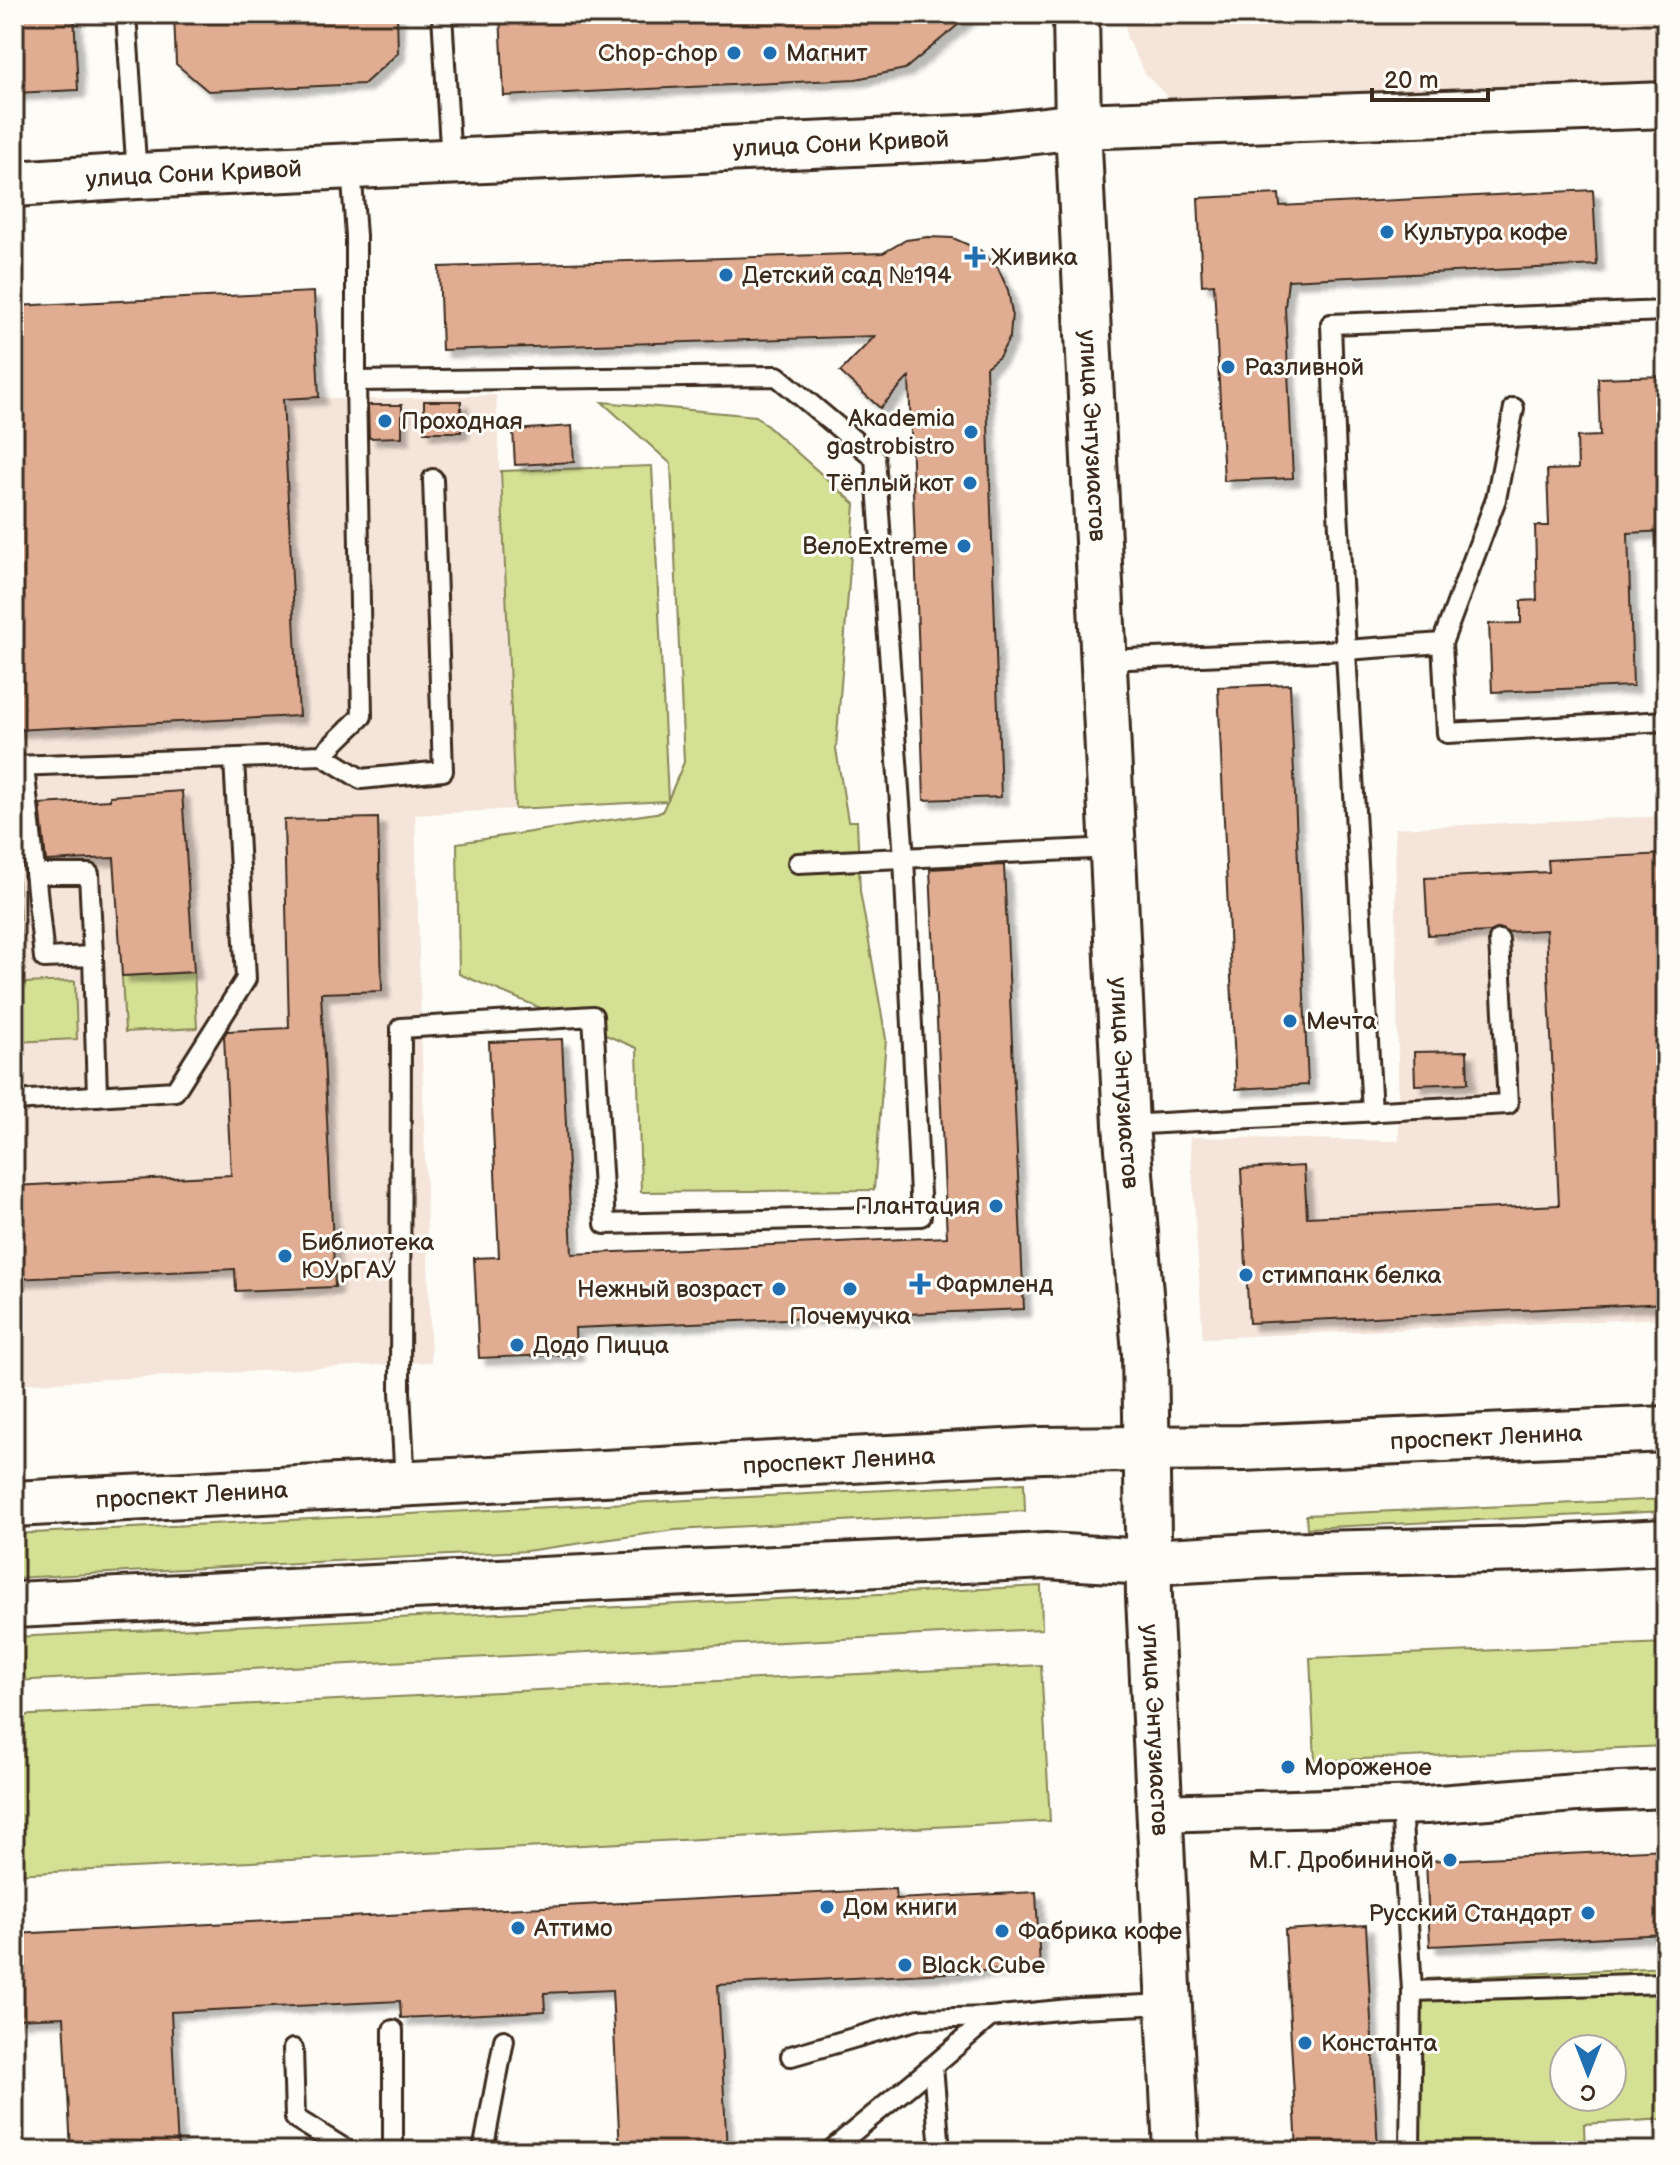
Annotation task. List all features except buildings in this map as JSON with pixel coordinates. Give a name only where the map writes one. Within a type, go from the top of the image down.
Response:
[{"type":"main road","name":"улица Энтузиастов","points":[[1076,14],[1078,126],[1126,1125],[1145,1353],[1148,1562],[1176,2151]]},
{"type":"main road","name":"улица Сони Кривой","points":[[14,184],[984,137],[1078,126],[1666,105]]},
{"type":"main road","name":"проспект Ленина","points":[[14,1504],[1041,1450],[1242,1448],[1666,1429]]},
{"type":"main road","points":[[14,1605],[1030,1556],[1148,1562],[1666,1542]]},
{"type":"street","points":[[1159,1813],[1401,1805],[1666,1789]]},
{"type":"lane","points":[[126,14],[137,176]]},
{"type":"lane","points":[[442,14],[451,163]]},
{"type":"lane","points":[[322,755],[362,716],[356,236],[351,167]]},
{"type":"lane","points":[[1372,1112],[1338,511],[1331,324],[1666,311]]},
{"type":"lane","points":[[356,381],[777,376],[875,458],[904,858],[921,1216],[605,1224],[593,1016],[401,1028],[400,1392],[405,1483]]},
{"type":"lane","points":[[1514,408],[1496,499],[1442,643],[1447,733],[1666,721]]},
{"type":"lane","points":[[93,956],[44,958],[19,766],[322,755],[361,779],[443,771],[433,479]]},
{"type":"lane","points":[[1104,660],[1442,643]]},
{"type":"lane","points":[[14,1101],[175,1091],[246,979],[234,759]]},
{"type":"lane","points":[[798,863],[1113,848]]},
{"type":"lane","points":[[35,874],[89,874],[97,1096]]},
{"type":"lane","points":[[1126,1125],[1508,1104],[1499,940]]},
{"type":"lane","points":[[1401,1805],[1412,1991],[1410,2151]]},
{"type":"lane","points":[[1412,1991],[1666,1983]]},
{"type":"lane","points":[[791,2056],[919,2019],[1168,2004]]},
{"type":"lane","points":[[830,2151],[990,2017]]},
{"type":"lane","points":[[393,2030],[393,2151]]},
{"type":"lane","points":[[483,2151],[504,2040]]},
{"type":"lane","points":[[293,2049],[295,2118],[348,2151]]},
{"type":"lane","points":[[933,2066],[940,2151]]},
{"type":"shaded area","points":[[1125,14],[1666,14],[1666,81],[1249,101],[1171,100],[1146,75],[1126,36]]},
{"type":"shaded area","points":[[314,292],[319,397],[357,400],[496,395],[515,809],[415,815],[431,1362],[14,1384],[14,306]]},
{"type":"shaded area","points":[[1666,816],[1666,1318],[1203,1338],[1190,1137],[1399,1141],[1395,828]]},
{"type":"green space","points":[[602,402],[756,416],[855,504],[836,749],[848,821],[857,821],[860,891],[886,1039],[874,1190],[641,1192],[637,1048],[459,974],[457,843],[662,812],[667,801],[515,809],[501,471],[652,466],[668,800],[684,762],[671,464]]},
{"type":"green space","points":[[14,858],[17,858],[23,983],[75,981],[77,1039],[14,1042]]},
{"type":"green space","points":[[194,972],[197,1028],[125,1032],[122,976]]},
{"type":"green space","points":[[1024,1483],[1025,1511],[675,1530],[526,1551],[14,1578],[14,1534]]},
{"type":"green space","points":[[1666,1499],[1666,1511],[1307,1528],[1306,1515]]},
{"type":"green space","points":[[1041,1586],[1042,1629],[14,1681],[14,1637]]},
{"type":"green space","points":[[1666,1643],[1666,1746],[1315,1761],[1310,1658]]},
{"type":"green space","points":[[1041,1665],[1050,1821],[14,1874],[14,1716]]},
{"type":"green space","points":[[1666,1967],[1666,2119],[1584,2124],[1585,2151],[1412,2151],[1404,1980]]},
{"type":"place","name":"Chop-chop","points":[[734,53]]},
{"type":"place","name":"Магнит","points":[[770,53]]},
{"type":"place","name":"Культура кофе","points":[[1387,232]]},
{"type":"place","name":"Живика","points":[[975,257]]},
{"type":"place","name":"Детский сад №194","points":[[726,275]]},
{"type":"place","name":"Разливной","points":[[1228,367]]},
{"type":"place","name":"Проходная","points":[[385,421]]},
{"type":"place","name":"Akademia gastrobistro","points":[[971,432]]},
{"type":"place","name":"Тёплый кот","points":[[970,483]]},
{"type":"place","name":"ВелоExtreme","points":[[964,546]]},
{"type":"place","name":"Мечта","points":[[1290,1021]]},
{"type":"place","name":"Плантация","points":[[996,1206]]},
{"type":"place","name":"Библиотека ЮУрГАУ","points":[[285,1256]]},
{"type":"place","name":"стимпанк белка","points":[[1246,1275]]},
{"type":"place","name":"Фармленд","points":[[920,1284]]},
{"type":"place","name":"Нежный возраст","points":[[779,1289]]},
{"type":"place","name":"Почемучка","points":[[850,1289]]},
{"type":"place","name":"Додо Пицца","points":[[517,1345]]},
{"type":"place","name":"Мороженое","points":[[1288,1767]]},
{"type":"place","name":"М.Г. Дробининой","points":[[1450,1860]]},
{"type":"place","name":"Дом книги","points":[[827,1907]]},
{"type":"place","name":"Русский Стандарт","points":[[1588,1913]]},
{"type":"place","name":"Аттимо","points":[[518,1928]]},
{"type":"place","name":"Фабрика кофе","points":[[1002,1931]]},
{"type":"place","name":"Black Cube","points":[[905,1965]]},
{"type":"place","name":"Константа","points":[[1305,2043]]}]
